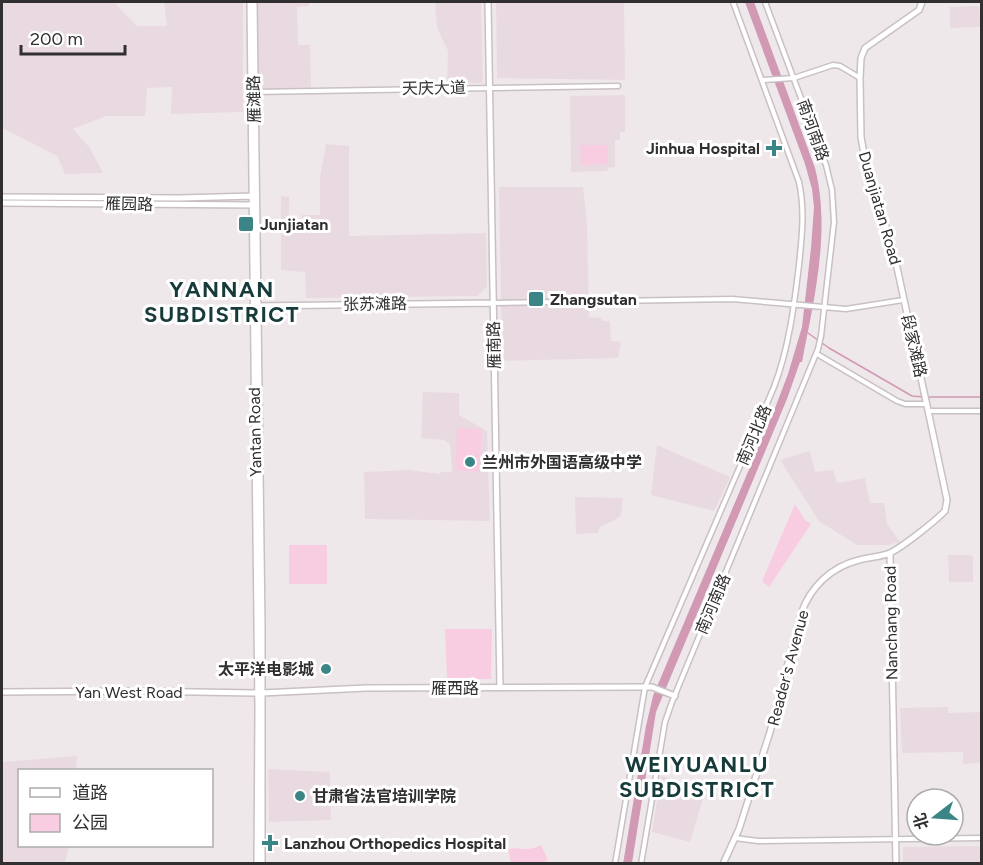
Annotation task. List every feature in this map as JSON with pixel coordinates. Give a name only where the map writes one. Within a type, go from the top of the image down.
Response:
[{"type":"main road","points":[[252,2],[252,92]]},
{"type":"main road","name":"雁南路","points":[[488,2],[500,688]]},
{"type":"main road","name":"Duanjiatan Road","points":[[903,300],[893,249],[865,160],[861,138],[861,57],[865,48],[919,10],[922,2]]},
{"type":"main road","name":"雁滩路","points":[[252,92],[254,196]]},
{"type":"main road","name":"雁园路","points":[[2,196],[179,198],[254,196]]},
{"type":"main road","name":"Yantan Road","points":[[254,196],[262,864]]},
{"type":"main road","name":"雁园路","points":[[2,204],[254,205]]},
{"type":"main road","name":"段家滩路","points":[[903,300],[928,411]]},
{"type":"main road","name":"张苏滩路","points":[[256,306],[493,303]]},
{"type":"main road","name":"Nanchang Road","points":[[896,864],[890,553],[945,511],[947,500],[928,411]]},
{"type":"main road","name":"Reader's Avenue","points":[[723,864],[735,838],[770,732],[807,599],[819,584],[838,567],[890,553]]},
{"type":"main road","name":"雁西路","points":[[260,693],[366,688],[652,687],[675,696]]},
{"type":"main road","name":"Yan West Road","points":[[2,692],[260,693]]},
{"type":"main road","name":"Yantan Road","points":[[257,864],[260,693]]},
{"type":"street","name":"南河北路","points":[[615,864],[645,687],[774,387],[786,351],[794,305],[804,216],[803,199],[763,80],[733,2]]},
{"type":"street","name":"南河南路","points":[[641,864],[665,722],[818,352],[821,336],[834,222],[834,203],[826,165],[765,2]]},
{"type":"street","points":[[763,80],[794,78],[833,65],[840,66],[860,78]]},
{"type":"street","name":"天庆大道","points":[[252,92],[618,86]]},
{"type":"street","points":[[493,303],[732,299],[816,307],[861,308],[903,300]]},
{"type":"street","points":[[818,352],[897,401],[913,405],[926,403]]},
{"type":"street","points":[[928,411],[981,411]]},
{"type":"street","points":[[735,838],[758,841],[981,838]]},
{"type":"shaded area","points":[[2,2],[114,2],[137,26],[167,26],[164,2],[243,2],[243,112],[171,114],[172,87],[147,88],[145,116],[106,116],[73,129],[90,148],[103,173],[65,174],[57,156],[2,128]]},
{"type":"shaded area","points":[[254,2],[309,2],[309,6],[297,7],[298,45],[310,45],[311,91],[254,92]]},
{"type":"shaded area","points":[[435,2],[481,2],[483,83],[447,83],[448,51],[437,28]]},
{"type":"shaded area","points":[[496,2],[624,2],[625,80],[497,78]]},
{"type":"shaded area","points":[[745,2],[754,2],[815,168],[820,192],[821,216],[816,290],[802,362],[800,362],[787,399],[656,712],[632,863],[623,864],[653,696],[775,408],[802,327],[814,207],[812,189],[805,164]]},
{"type":"shaded area","points":[[979,6],[981,27],[950,28],[950,7]]},
{"type":"shaded area","points":[[625,95],[625,132],[620,132],[620,140],[615,140],[615,167],[608,168],[607,171],[571,172],[570,96]]},
{"type":"shaded area","points":[[326,144],[349,146],[349,236],[486,233],[487,286],[478,296],[306,298],[305,272],[281,270],[281,196],[289,197],[289,227],[301,225],[302,215],[320,215],[320,177]]},
{"type":"shaded area","points":[[499,187],[583,187],[587,225],[589,317],[610,321],[611,341],[621,342],[618,358],[502,361]]},
{"type":"shaded area","name":"兰州市外国语高级中学","points":[[423,392],[459,393],[459,415],[487,431],[490,521],[365,519],[364,472],[409,470],[440,474],[441,472],[452,472],[450,444],[444,440],[421,438]]},
{"type":"shaded area","points":[[657,445],[730,477],[714,511],[651,495]]},
{"type":"shaded area","points":[[810,451],[815,472],[833,470],[837,483],[865,478],[870,503],[884,503],[887,524],[900,542],[888,545],[857,545],[819,521],[780,460]]},
{"type":"shaded area","points":[[575,497],[623,498],[621,515],[601,526],[597,533],[576,534]]},
{"type":"shaded area","points":[[948,555],[973,557],[973,582],[949,582]]},
{"type":"shaded area","points":[[2,704],[3,762],[77,756],[76,769],[18,769],[18,847],[69,847],[65,863],[2,863]]},
{"type":"shaded area","points":[[948,707],[948,713],[981,712],[981,763],[963,764],[963,752],[902,753],[900,708]]},
{"type":"shaded area","name":"甘肃省法官培训学院","points":[[268,769],[330,772],[331,820],[269,822]]},
{"type":"shaded area","points":[[661,776],[706,789],[690,842],[652,832]]},
{"type":"shaded area","points":[[981,846],[981,863],[903,863],[903,847]]},
{"type":"green space","points":[[580,145],[608,145],[608,164],[581,165]]},
{"type":"green space","points":[[457,428],[482,429],[480,472],[455,470]]},
{"type":"green space","points":[[795,504],[805,520],[811,524],[769,587],[762,581]]},
{"type":"green space","points":[[289,545],[327,545],[327,584],[289,584]]},
{"type":"green space","points":[[445,629],[492,629],[491,679],[447,679]]},
{"type":"green space","points":[[541,845],[548,860],[541,863],[511,863],[508,849],[531,849]]},
{"type":"waterway","points":[[808,333],[829,348],[912,396],[924,397]]},
{"type":"waterway","points":[[928,397],[982,397]]},
{"type":"place","name":"Jinhua Hospital","points":[[774,148]]},
{"type":"place","name":"Junjiatan","points":[[246,224]]},
{"type":"place","name":"Zhangsutan","points":[[536,299]]},
{"type":"place","name":"兰州市外国语高级中学","points":[[470,462]]},
{"type":"place","name":"太平洋电影城","points":[[326,669]]},
{"type":"place","name":"甘肃省法官培训学院","points":[[300,796]]},
{"type":"place","name":"Lanzhou Orthopedics Hospital","points":[[270,843]]},
{"type":"district","name":"YANNAN SUBDISTRICT","points":[[222,302]]},
{"type":"district","name":"WEIYUANLU SUBDISTRICT","points":[[697,776]]}]
